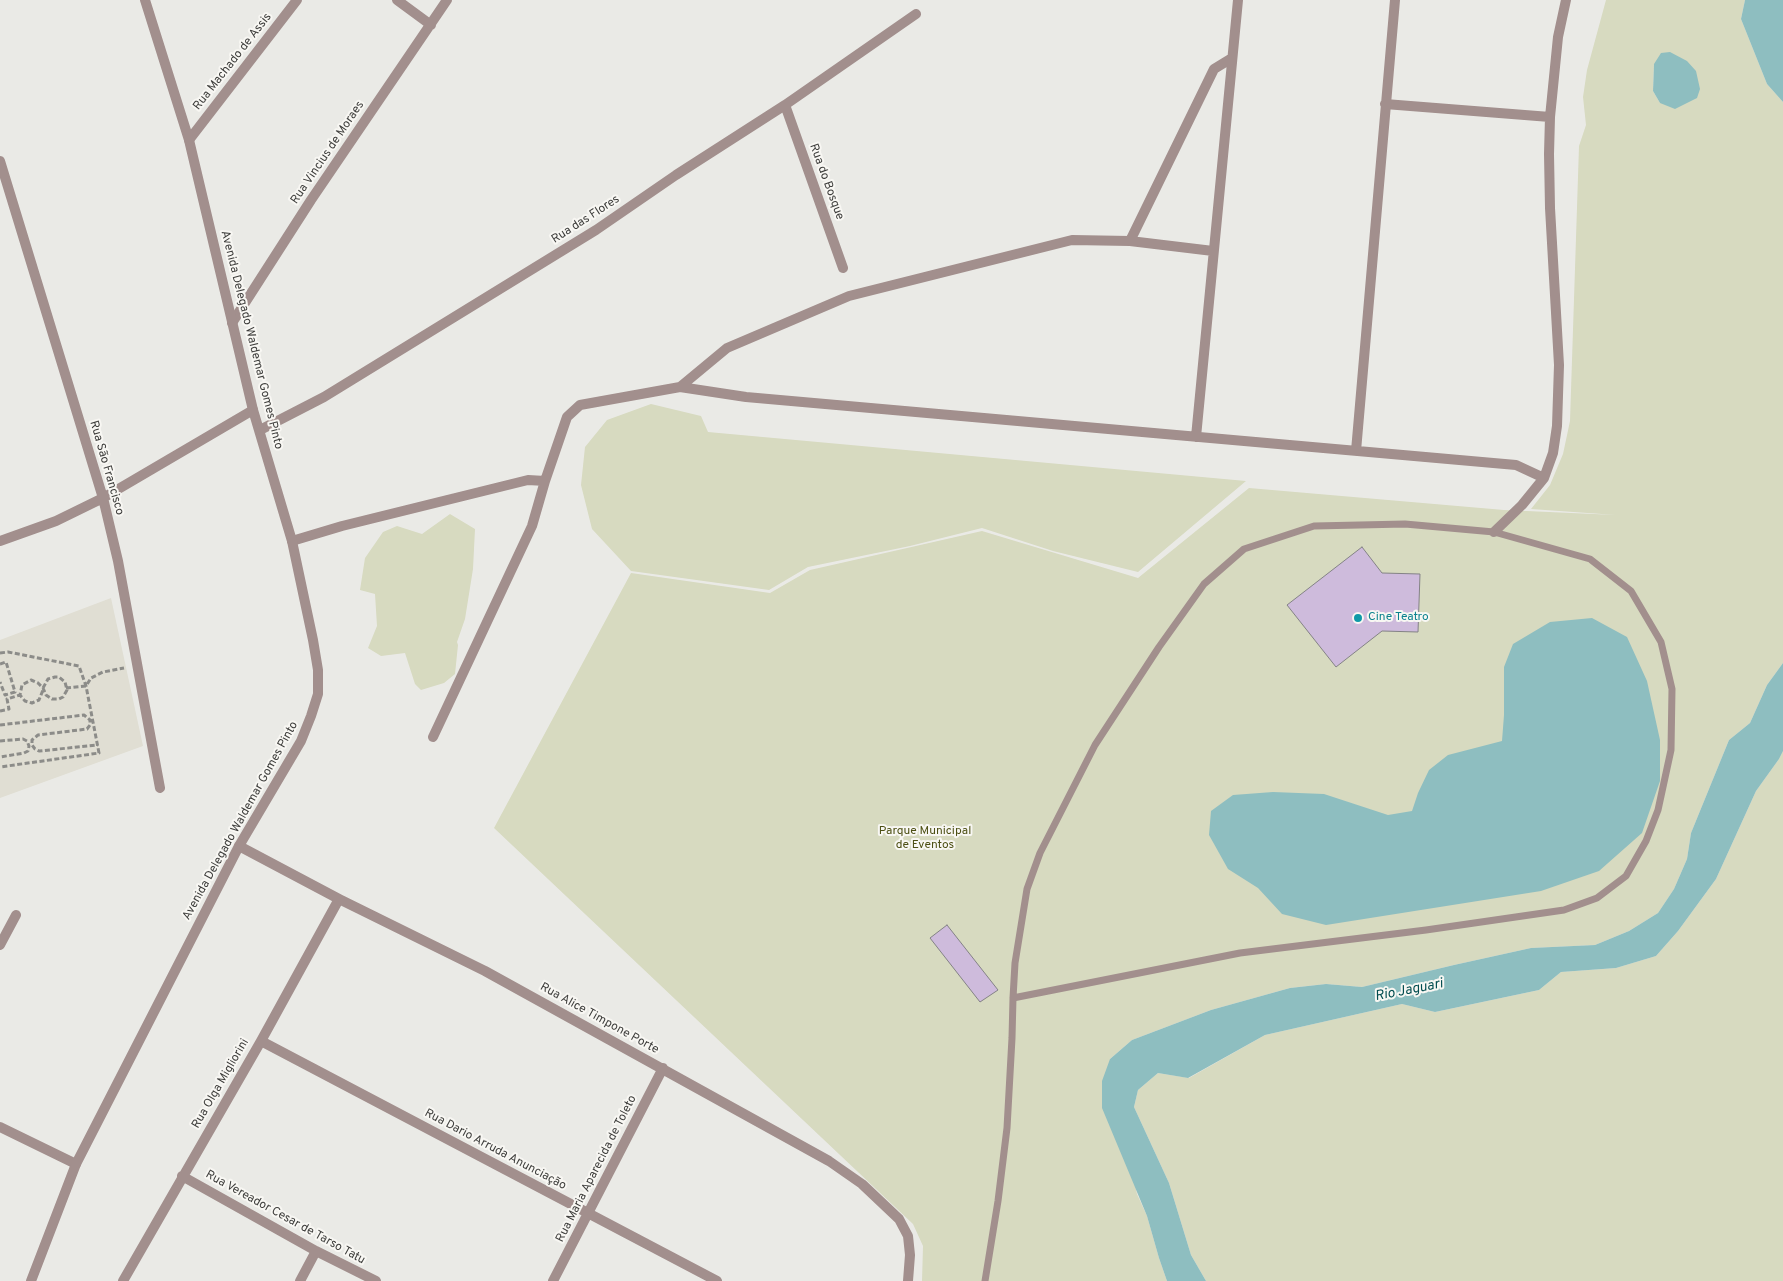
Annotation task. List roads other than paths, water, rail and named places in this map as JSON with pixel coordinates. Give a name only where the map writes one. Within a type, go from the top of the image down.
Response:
[{"type":"street","name":"Avenida Delegado Waldemar Gomes Pinto","points":[[35,1279],[76,1164],[238,846],[301,741],[312,716],[318,694],[318,670],[313,640],[292,541],[253,410],[189,140],[145,0]]},
{"type":"street","name":"Rua Machado de Assis","points":[[189,140],[288,5],[297,0]]},
{"type":"street","points":[[397,0],[431,25]]},
{"type":"street","name":"Rua Vincius de Moraes","points":[[232,323],[311,200],[447,0]]},
{"type":"street","points":[[1196,437],[1238,0]]},
{"type":"street","points":[[1356,451],[1395,0]]},
{"type":"street","points":[[1494,532],[1522,505],[1544,478],[1553,453],[1557,426],[1559,365],[1550,208],[1550,117],[1558,38],[1566,0]]},
{"type":"street","name":"Rua das Flores","points":[[260,430],[324,397],[596,230],[676,175],[785,105],[916,14]]},
{"type":"street","points":[[1130,241],[1214,69],[1232,58]]},
{"type":"street","points":[[1385,104],[1550,117]]},
{"type":"street","name":"Rua do Bosque","points":[[785,105],[843,268]]},
{"type":"street","name":"Rua São Francisco","points":[[0,160],[103,498],[118,561],[160,788]]},
{"type":"street","points":[[680,387],[728,348],[849,296],[1072,240],[1130,241],[1214,251]]},
{"type":"street","points":[[433,737],[532,526],[567,417],[580,405],[680,387],[746,397],[1516,465],[1544,478]]},
{"type":"street","points":[[0,541],[56,522],[103,498],[253,410]]},
{"type":"street","points":[[292,541],[342,526],[528,480],[545,481]]},
{"type":"street","name":"Rua Alice Timpone Porte","points":[[238,846],[485,971],[829,1161],[862,1184],[900,1219],[908,1236],[910,1255],[908,1281]]},
{"type":"street","name":"Rua Olga Migliorini","points":[[123,1281],[340,899]]},
{"type":"street","points":[[0,946],[16,915]]},
{"type":"street","name":"Rua Dario Arruda Anunciação","points":[[261,1041],[717,1281]]},
{"type":"street","name":"Rua Maria Aparecida de Toleto","points":[[553,1281],[663,1068]]},
{"type":"street","points":[[0,1127],[76,1164]]},
{"type":"street","name":"Rua Vereador Cesar de Tarso Tatu","points":[[182,1176],[316,1251],[376,1281]]},
{"type":"street","points":[[300,1281],[316,1251]]},
{"type":"lane","points":[[986,1281],[998,1201],[1006,1128],[1013,998],[1015,962],[1027,889],[1040,853],[1095,745],[1204,584],[1244,549],[1314,526],[1404,524],[1494,532],[1590,559],[1631,591],[1661,642],[1672,689],[1672,750],[1658,810],[1646,842],[1626,876],[1597,898],[1564,910],[1426,930],[1240,953],[1013,998]]},
{"type":"water","points":[[1745,0],[1783,0],[1783,102],[1767,84],[1741,19]]},
{"type":"water","points":[[1670,52],[1687,61],[1696,71],[1700,89],[1697,98],[1675,109],[1660,103],[1653,91],[1654,64],[1661,53]]},
{"type":"water","points":[[1592,618],[1627,637],[1647,681],[1660,740],[1660,781],[1642,833],[1599,871],[1541,891],[1326,925],[1282,914],[1258,888],[1228,869],[1209,835],[1211,811],[1233,795],[1273,792],[1324,794],[1388,815],[1412,811],[1429,770],[1448,755],[1502,741],[1504,667],[1513,644],[1550,622]]},
{"type":"water","name":"Rio Jaguari","points":[[1783,663],[1783,751],[1756,791],[1716,879],[1678,931],[1656,956],[1616,968],[1561,972],[1539,990],[1435,1012],[1402,1004],[1265,1035],[1188,1078],[1158,1073],[1138,1090],[1134,1107],[1169,1183],[1191,1255],[1206,1281],[1167,1281],[1147,1216],[1102,1108],[1102,1081],[1110,1059],[1132,1040],[1211,1010],[1290,988],[1326,984],[1362,987],[1531,948],[1595,945],[1629,931],[1658,913],[1674,889],[1687,859],[1691,833],[1729,740],[1750,723],[1767,685]]},
{"type":"place","name":"Cine Teatro","points":[[1358,618]]},
{"type":"park label","name":"Parque Municipal de Eventos","points":[[925,839]]}]
